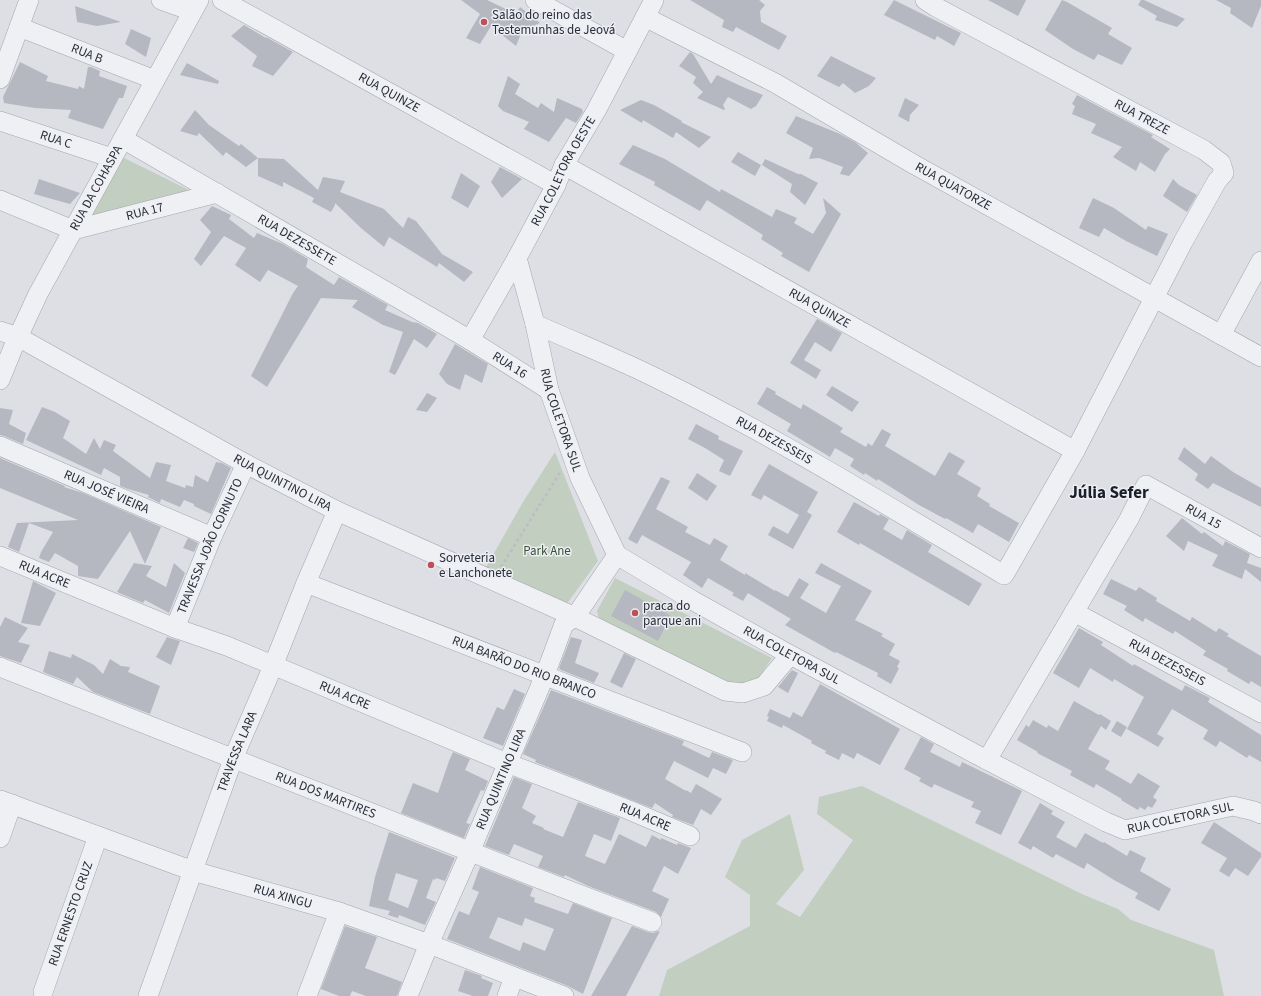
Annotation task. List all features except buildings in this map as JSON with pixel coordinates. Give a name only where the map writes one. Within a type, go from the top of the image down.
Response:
[{"type":"street","points":[[0,79],[29,0]]},
{"type":"street","points":[[161,0],[196,6]]},
{"type":"street","name":"RUA QUINZE","points":[[222,0],[556,184]]},
{"type":"street","points":[[535,0],[627,51]]},
{"type":"street","name":"RUA COLETORA OESTE","points":[[470,340],[517,258],[556,184],[564,165],[596,111],[654,0]]},
{"type":"street","name":"RUA TREZE","points":[[925,0],[1204,150],[1221,163],[1224,173],[1217,181],[1183,242],[1154,299]]},
{"type":"street","name":"RUA DA COHASPA","points":[[0,380],[18,336],[38,294],[196,6]]},
{"type":"street","name":"RUA QUATORZE","points":[[645,16],[775,83],[915,165],[1154,299],[1261,357]]},
{"type":"street","name":"RUA B","points":[[19,27],[155,80]]},
{"type":"street","name":"RUA C","points":[[0,122],[112,158]]},
{"type":"street","name":"RUA DEZESSETE","points":[[123,139],[470,340]]},
{"type":"street","name":"RUA QUINZE","points":[[564,165],[1075,451]]},
{"type":"street","name":"RUA 17","points":[[73,230],[217,193]]},
{"type":"street","points":[[0,200],[73,230]]},
{"type":"street","name":"RUA COLETORA SUL","points":[[517,258],[535,324],[549,390],[580,478],[618,555],[692,600],[790,655],[987,760],[1106,822],[1125,830],[1233,806],[1254,810],[1261,814]]},
{"type":"street","points":[[1220,335],[1261,261]]},
{"type":"street","points":[[1075,451],[1154,299]]},
{"type":"street","name":"RUA DEZESSEIS","points":[[535,324],[662,381],[733,418],[829,471],[1004,575],[1075,451]]},
{"type":"street","name":"RUA QUINTINO LIRA","points":[[0,330],[18,336],[246,464],[337,511],[574,617],[725,691],[743,693],[764,686],[790,655]]},
{"type":"street","name":"RUA 16","points":[[470,340],[549,390]]},
{"type":"street","name":"RUA JOSÉ VIEIRA","points":[[0,446],[212,537]]},
{"type":"street","name":"TRAVESSA JOÃO CORNUTO","points":[[175,628],[212,537],[246,464]]},
{"type":"street","name":"RUA 15","points":[[1074,612],[1129,519],[1146,485],[1261,548]]},
{"type":"street","name":"TRAVESSA LARA","points":[[148,996],[233,759],[337,511]]},
{"type":"street","name":"RUA QUINTINO LIRA","points":[[408,996],[429,944],[470,852],[564,624],[574,617],[618,555]]},
{"type":"street","name":"RUA ACRE","points":[[0,556],[175,628],[227,646],[507,763],[690,836]]},
{"type":"street","name":"RUA BARÃO DO RIO BRANCO","points":[[306,583],[742,752]]},
{"type":"street","points":[[987,760],[1074,612]]},
{"type":"street","name":"RUA DEZESSEIS","points":[[1074,612],[1261,713]]},
{"type":"street","name":"RUA DOS MARTIRES","points":[[0,667],[652,922]]},
{"type":"street","points":[[0,838],[6,802]]},
{"type":"street","name":"RUA XINGU","points":[[6,802],[193,871],[340,912],[429,944],[564,996]]},
{"type":"street","name":"RUA ERNESTO CRUZ","points":[[42,992],[98,836]]},
{"type":"street","points":[[307,996],[340,912]]},
{"type":"street","points":[[507,996],[514,977]]},
{"type":"path","points":[[492,581],[571,454]]},
{"type":"green space","points":[[120,156],[197,194],[90,216]]},
{"type":"green space","name":"Park Ane","points":[[555,452],[598,561],[563,609],[485,569],[523,502]]},
{"type":"green space","points":[[615,578],[772,658],[760,676],[748,687],[731,687],[600,622],[597,611]]},
{"type":"green space","points":[[862,786],[1084,895],[1118,909],[1131,920],[1214,950],[1224,996],[659,996],[667,970],[750,926],[750,895],[725,877],[742,840],[790,814],[804,870],[776,904],[800,917],[853,840],[817,814],[819,797]]},
{"type":"place","name":"Salão do reino das Testemunhas de Jeová","points":[[484,22]]},
{"type":"place","name":"Sorveteria e Lanchonete","points":[[431,565]]},
{"type":"place","name":"praca do parque ani","points":[[635,613]]},
{"type":"district","name":"Júlia Sefer","points":[[1109,493]]}]
